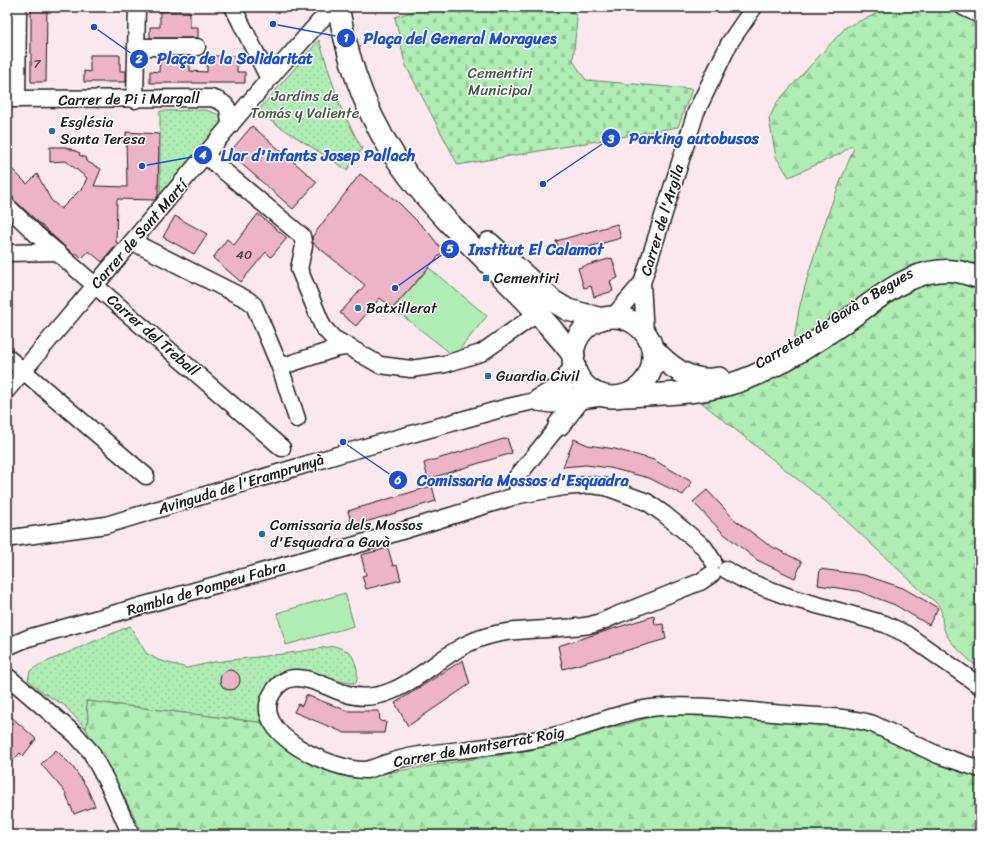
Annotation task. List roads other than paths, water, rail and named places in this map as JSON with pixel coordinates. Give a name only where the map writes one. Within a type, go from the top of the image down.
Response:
[{"type":"main road","points":[[338,7],[355,77],[370,113],[394,154],[423,194],[538,313],[574,361],[584,384],[601,395]]},
{"type":"main road","points":[[352,7],[361,50],[378,95],[404,145],[433,185],[491,245],[539,289],[568,310],[631,322],[648,340],[653,361],[646,379],[636,390],[623,396],[614,397],[601,395],[545,401]]},
{"type":"main road","name":"Carretera de Gavà a Begues","points":[[648,340],[661,357],[675,369],[697,380],[714,379],[734,375],[754,367],[790,347],[901,275],[924,265],[942,262],[965,264],[980,269]]},
{"type":"main road","name":"Carretera de Gavà a Begues","points":[[623,396],[688,393],[735,383],[775,365],[848,320],[902,282],[924,273],[938,270],[961,271],[980,278]]},
{"type":"main road","points":[[545,401],[561,387],[574,361],[575,346],[582,333],[593,323],[607,318]]},
{"type":"main road","points":[[559,426],[580,398]]},
{"type":"main road","points":[[545,401],[559,413],[559,426]]},
{"type":"street","points":[[12,99],[18,7]]},
{"type":"street","points":[[135,100],[137,7]]},
{"type":"street","points":[[233,7],[269,79]]},
{"type":"street","name":"Carrer de Sant Martí","points":[[7,390],[206,156],[269,79],[334,7]]},
{"type":"street","name":"Carrer de l'Argila","points":[[648,340],[642,283],[696,112],[730,42],[754,7]]},
{"type":"street","points":[[963,7],[980,15]]},
{"type":"street","points":[[136,47],[196,47]]},
{"type":"street","name":"Carrer de Pi i Margall","points":[[12,99],[135,100],[211,98],[223,101],[229,110],[230,126]]},
{"type":"street","points":[[206,156],[302,236],[304,246],[299,269],[301,277],[323,327],[333,338],[348,348],[380,365],[411,369],[444,364],[481,353],[538,313]]},
{"type":"street","name":"Carrer del Treball","points":[[7,206],[95,286],[282,448]]},
{"type":"street","points":[[133,242],[248,300],[254,305],[280,367],[297,420]]},
{"type":"street","points":[[7,253],[57,252]]},
{"type":"street","name":"Carrer de l'Argila","points":[[607,318],[642,283]]},
{"type":"street","points":[[280,367],[338,348],[348,348]]},
{"type":"street","points":[[7,357],[146,476]]},
{"type":"street","name":"Avinguda de l'Eramprunyà","points":[[9,540],[106,525],[337,455],[508,407],[545,401]]},
{"type":"street","points":[[519,495],[516,478],[559,426]]},
{"type":"street","name":"Rambla de Pompeu Fabra","points":[[7,647],[28,638],[346,548],[519,495],[564,487],[590,485],[618,491],[647,502],[704,547],[717,568]]},
{"type":"street","points":[[717,568],[792,598],[885,624],[906,634],[980,686]]},
{"type":"street","name":"Carrer de Montserrat Roig","points":[[717,568],[700,582],[594,624],[559,629],[528,630],[490,634],[466,643],[404,686],[372,696],[359,697],[347,695],[304,679],[288,679],[280,683],[271,696],[268,707],[270,717],[283,737],[299,748],[338,765],[366,770],[415,756],[532,740],[555,735],[633,711],[662,706],[817,716],[864,721],[938,755],[980,769]]},
{"type":"street","points":[[7,676],[76,735],[91,752],[109,786],[130,835]]},
{"type":"place","name":"Plaça del General Moragues","points":[[273,24]]},
{"type":"place","name":"Plaça de la Solidaritat","points":[[94,27]]},
{"type":"place","name":"Església Santa Teresa","points":[[52,131]]},
{"type":"place","name":"Llar d'infants Josep Pallach","points":[[142,166]]},
{"type":"place","name":"Parking autobusos","points":[[543,184]]},
{"type":"place","name":"Cementiri","points":[[486,278]]},
{"type":"place","name":"Institut El Calamot","points":[[395,288]]},
{"type":"place","name":"Batxillerat","points":[[358,308]]},
{"type":"place","name":"Guardia Civil","points":[[488,376]]},
{"type":"place","name":"Comissaria Mossos d'Esquadra","points":[[343,442]]},
{"type":"place","name":"Comissaria dels Mossos d'Esquadra a Gavà","points":[[262,534]]},
{"type":"park label","name":"Cementiri Municipal","points":[[500,82]]},
{"type":"park label","name":"Jardins de Tomás y Valiente","points":[[305,104]]}]
